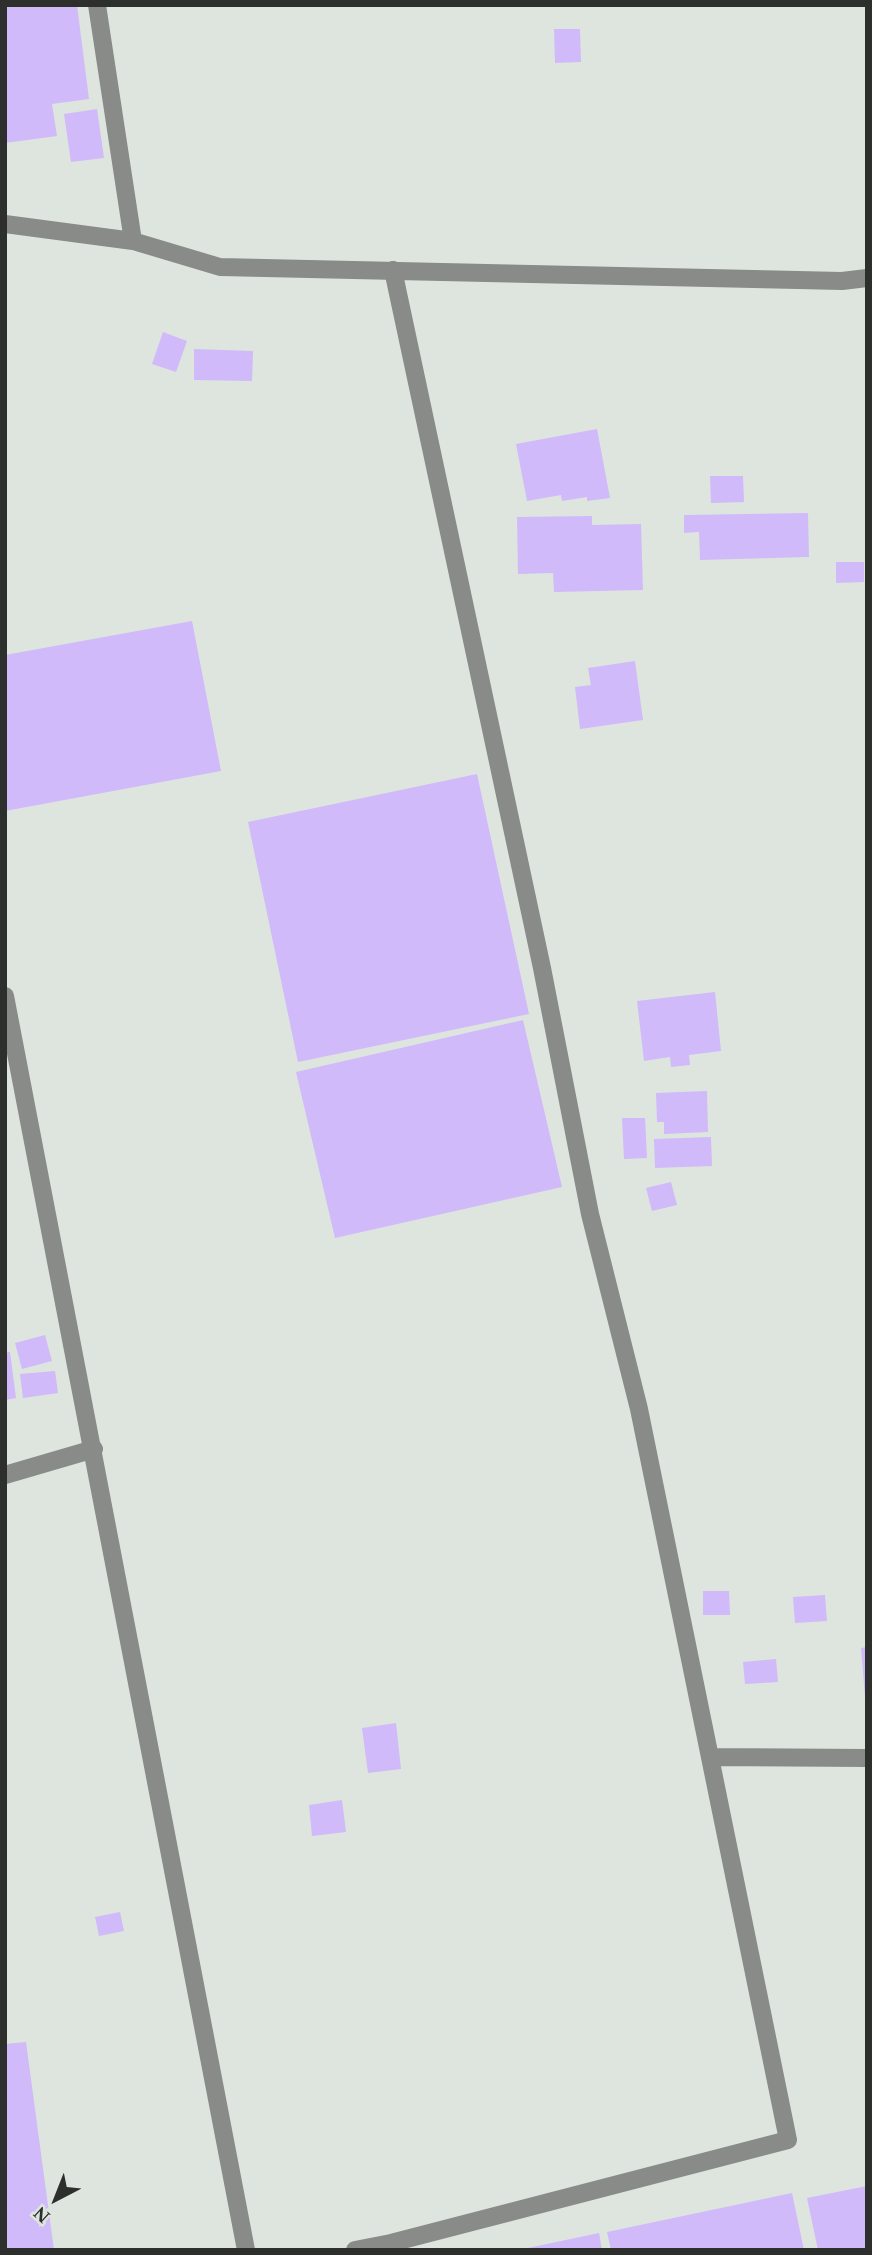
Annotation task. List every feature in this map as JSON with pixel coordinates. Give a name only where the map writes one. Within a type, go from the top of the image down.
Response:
[{"type":"street","points":[[97,5],[133,241]]},
{"type":"street","points":[[5,224],[133,241],[220,267],[842,281],[867,278]]},
{"type":"street","points":[[355,2250],[392,2247],[788,2140],[639,1409],[590,1214],[542,968],[393,270]]},
{"type":"street","points":[[5,996],[246,2250]]},
{"type":"street","points":[[5,1475],[94,1449]]},
{"type":"street","points":[[710,1758],[867,1758]]},
{"type":"building","points":[[5,5],[77,5],[89,99],[52,104],[57,136],[5,143]]},
{"type":"building","points":[[554,29],[580,29],[581,62],[555,63]]},
{"type":"building","points":[[97,109],[104,158],[71,162],[64,114]]},
{"type":"building","points":[[163,332],[187,341],[176,372],[152,364]]},
{"type":"building","points":[[194,349],[253,351],[252,381],[194,380]]},
{"type":"building","points":[[597,429],[610,498],[587,501],[587,497],[562,501],[561,495],[527,501],[516,444]]},
{"type":"building","points":[[710,476],[743,476],[744,502],[711,503]]},
{"type":"building","points":[[808,513],[809,557],[700,560],[699,532],[684,533],[684,515]]},
{"type":"building","points":[[592,516],[592,525],[641,524],[643,590],[554,592],[553,573],[518,574],[517,517]]},
{"type":"building","points":[[836,562],[864,562],[864,582],[836,583]]},
{"type":"building","points":[[192,621],[221,771],[5,811],[5,655]]},
{"type":"building","points":[[635,661],[643,720],[580,729],[575,687],[591,685],[588,668]]},
{"type":"building","points":[[477,774],[529,1014],[298,1062],[248,822]]},
{"type":"building","points":[[715,992],[721,1051],[689,1055],[690,1065],[671,1067],[670,1057],[644,1061],[637,1001]]},
{"type":"building","points":[[523,1020],[562,1187],[335,1238],[296,1072]]},
{"type":"building","points":[[707,1091],[708,1132],[664,1134],[664,1122],[657,1122],[656,1093]]},
{"type":"building","points":[[622,1118],[645,1118],[647,1158],[624,1159]]},
{"type":"building","points":[[711,1137],[712,1166],[655,1168],[654,1139]]},
{"type":"building","points":[[671,1182],[677,1205],[652,1211],[646,1188]]},
{"type":"building","points":[[45,1335],[52,1361],[22,1369],[15,1343]]},
{"type":"building","points":[[10,1352],[16,1398],[5,1400],[5,1353]]},
{"type":"building","points":[[55,1371],[58,1393],[23,1398],[20,1374]]},
{"type":"building","points":[[703,1591],[729,1591],[730,1615],[703,1615]]},
{"type":"building","points":[[825,1595],[827,1621],[795,1623],[793,1597]]},
{"type":"building","points":[[867,1647],[867,1697],[865,1697],[861,1648]]},
{"type":"building","points":[[776,1659],[778,1682],[745,1684],[743,1662]]},
{"type":"building","points":[[396,1723],[401,1769],[368,1773],[362,1728]]},
{"type":"building","points":[[342,1800],[346,1832],[312,1836],[309,1805]]},
{"type":"building","points":[[120,1912],[124,1931],[99,1936],[95,1917]]},
{"type":"building","points":[[26,2042],[54,2250],[5,2250],[5,2044]]},
{"type":"building","points":[[867,2186],[867,2250],[818,2250],[807,2198]]},
{"type":"building","points":[[792,2193],[804,2250],[611,2250],[607,2232]]},
{"type":"building","points":[[599,2233],[602,2250],[523,2250],[523,2249]]}]
